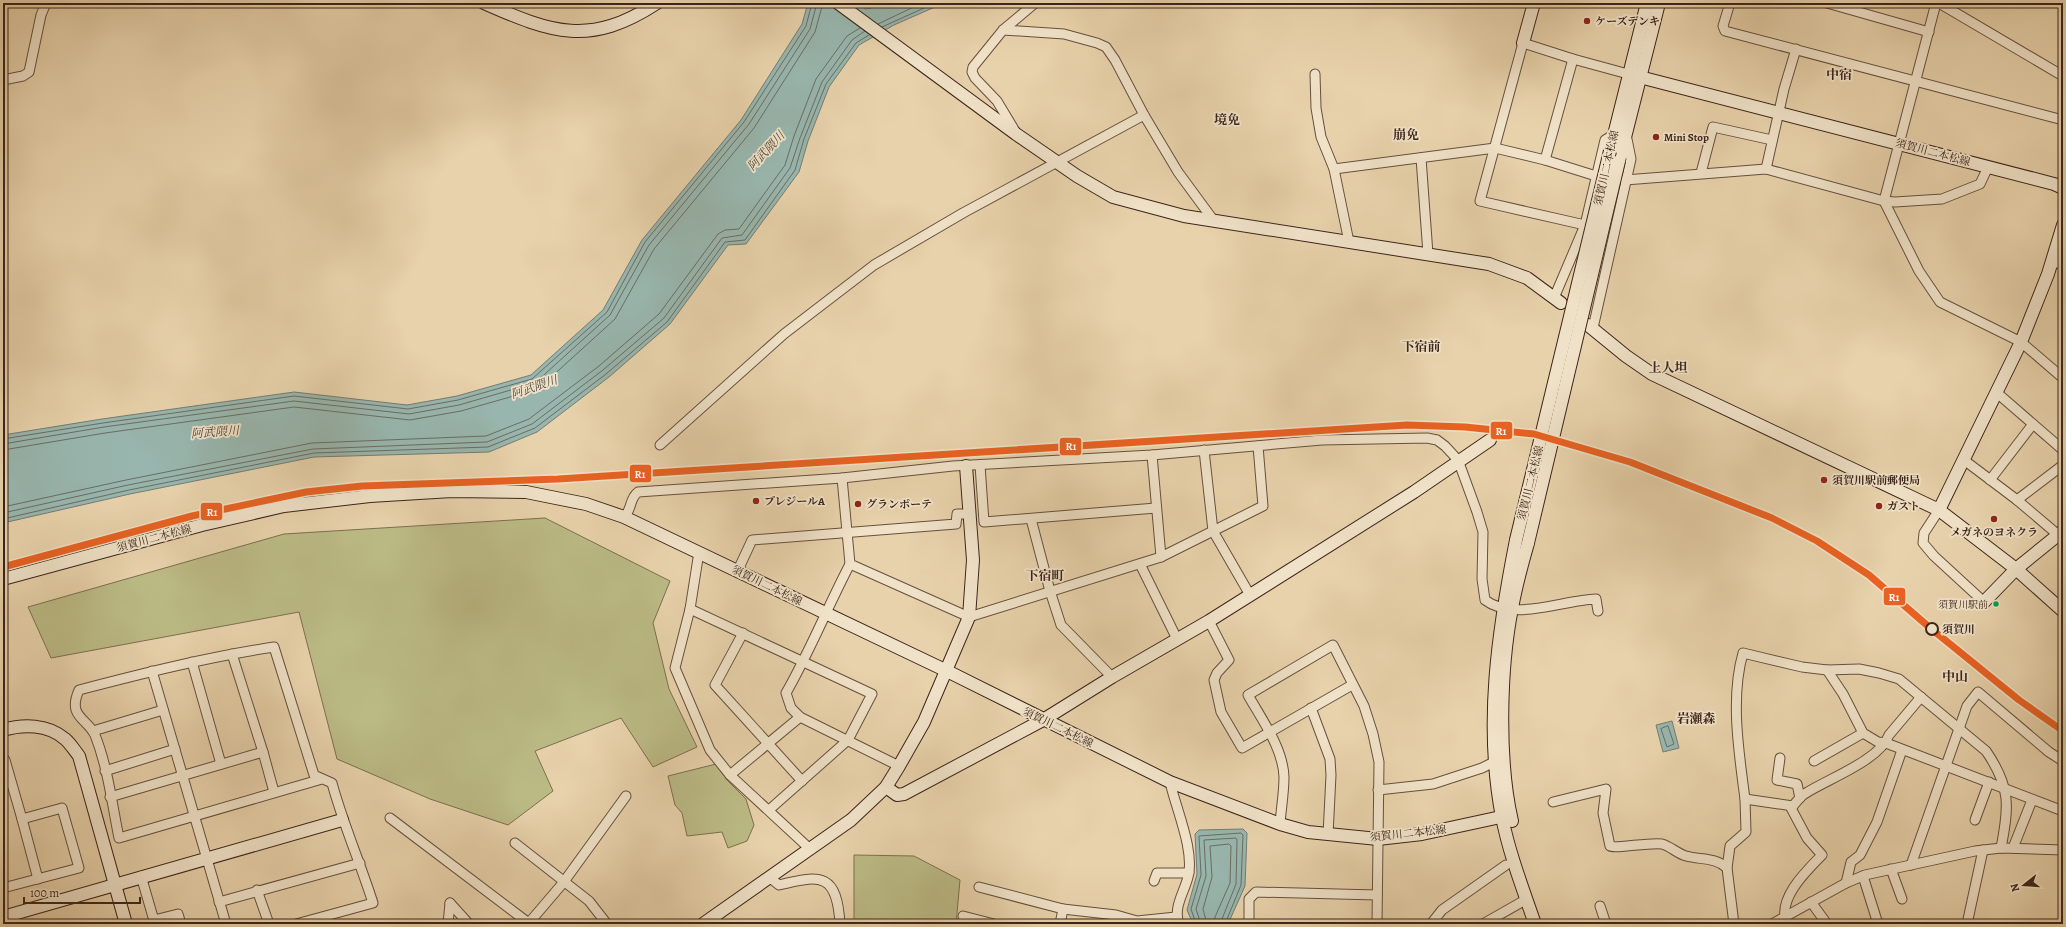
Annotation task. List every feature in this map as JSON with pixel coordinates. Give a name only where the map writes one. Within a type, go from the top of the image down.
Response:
[{"type":"street","points":[[3,80],[23,76],[29,72],[41,15],[46,3]]},
{"type":"street","points":[[484,3],[528,22],[557,30],[585,32],[618,24],[636,16],[657,3]]},
{"type":"street","points":[[838,3],[1016,134],[1088,183],[1113,197],[1184,216],[1428,254],[1505,268],[1527,278],[1558,300],[1584,225],[1605,140],[1613,135]]},
{"type":"street","points":[[1016,134],[997,101],[975,78],[972,72],[1003,30],[1035,3]]},
{"type":"street","points":[[1534,3],[1480,201],[1584,225]]},
{"type":"street","points":[[1634,76],[1647,3]]},
{"type":"street","points":[[1634,76],[1647,47],[1659,3]]},
{"type":"street","points":[[1647,47],[1652,51],[1665,3]]},
{"type":"street","points":[[1730,3],[1723,26],[1725,31],[2063,120]]},
{"type":"street","points":[[1827,3],[1929,32]]},
{"type":"street","points":[[1936,3],[1884,201],[1918,271],[1940,302],[2021,342],[2063,378]]},
{"type":"street","points":[[1939,3],[2063,76]]},
{"type":"street","points":[[1003,30],[1064,34],[1097,42],[1106,47],[1115,60],[1144,115],[1178,172],[1214,221]]},
{"type":"street","points":[[1523,43],[1634,76]]},
{"type":"street","points":[[1766,169],[1779,112],[1796,49]]},
{"type":"street","points":[[1544,160],[1573,59]]},
{"type":"street","points":[[1315,74],[1316,108],[1321,137],[1334,169],[1349,242]]},
{"type":"street","name":"須賀川二本松線","points":[[1634,76],[1779,112],[2054,184],[2063,188]]},
{"type":"street","name":"須賀川二本松線","points":[[1506,816],[1496,761],[1494,682],[1507,609],[1613,135],[1618,116],[1627,108],[1634,76]]},
{"type":"street","name":"須賀川二本松線","points":[[1522,541],[1626,133],[1634,76]]},
{"type":"street","points":[[660,445],[784,334],[874,265],[1056,161],[1144,115]]},
{"type":"street","points":[[1701,173],[1713,127],[1772,140]]},
{"type":"street","points":[[1626,133],[1631,159],[1590,327],[1626,356],[1652,374],[1939,510],[2016,569],[2063,611]]},
{"type":"street","points":[[1334,169],[1495,148],[1544,160],[1596,176]]},
{"type":"street","points":[[1421,158],[1428,254]]},
{"type":"street","points":[[1625,180],[1766,169],[1884,201],[1895,202],[1942,199],[1980,184],[1988,167]]},
{"type":"street","points":[[1964,460],[2061,535],[2016,569],[1984,602],[1934,556],[1923,543],[1924,533],[1939,510],[1964,460],[2057,263],[2063,225]]},
{"type":"street","points":[[1996,392],[2063,450]]},
{"type":"street","points":[[1990,480],[2033,424]]},
{"type":"street","points":[[624,517],[630,512],[634,495],[638,492],[842,478],[966,466],[1152,455],[1360,438],[1427,438],[1437,440],[1458,460],[1483,532],[1482,579],[1485,600],[1492,605],[1507,609],[1531,609],[1578,599],[1596,599],[1598,611]]},
{"type":"street","points":[[886,787],[897,795],[904,794],[1043,720],[1112,676],[1250,595],[1414,492],[1458,460],[1490,440]]},
{"type":"street","points":[[850,564],[969,617],[1162,557],[1263,506],[1258,446]]},
{"type":"street","points":[[1204,450],[1212,531],[1250,595]]},
{"type":"street","points":[[1152,455],[1162,557]]},
{"type":"street","points":[[980,465],[984,522],[1156,508]]},
{"type":"street","points":[[2017,500],[2063,465]]},
{"type":"street","points":[[703,924],[851,820],[886,787],[899,766],[924,722],[969,617],[973,560],[966,466]]},
{"type":"street","points":[[842,478],[850,564],[825,613],[804,662],[786,693],[791,708],[800,718],[899,766]]},
{"type":"street","name":"須賀川二本松線","points":[[3,579],[202,525],[284,506],[370,496],[452,491],[526,492],[586,504],[624,517],[738,570],[947,671],[1170,782],[1280,824],[1308,832],[1378,839],[1422,834],[1506,816]]},
{"type":"street","points":[[738,570],[752,540],[956,524],[957,514],[970,514]]},
{"type":"street","points":[[1031,519],[1050,591],[1061,625],[1112,676]]},
{"type":"street","points":[[699,552],[690,609],[675,668],[710,750],[730,775],[810,849]]},
{"type":"street","points":[[1140,564],[1177,639]]},
{"type":"street","points":[[690,609],[872,694],[848,740],[769,810]]},
{"type":"street","name":"須賀川二本松線","points":[[1506,816],[1503,741],[1503,683],[1507,609]]},
{"type":"street","points":[[1209,620],[1229,660],[1217,673],[1214,680],[1221,712],[1242,748],[1352,686]]},
{"type":"street","points":[[743,633],[716,685],[802,781]]},
{"type":"street","points":[[1280,824],[1284,778],[1281,761],[1270,733],[1248,695],[1333,645],[1352,686],[1364,706],[1373,734],[1379,762],[1377,924]]},
{"type":"street","points":[[296,924],[373,903],[360,863],[342,820],[332,783],[314,775],[274,648],[192,662],[79,690],[75,700],[79,718],[92,730],[102,755],[119,838],[322,779]]},
{"type":"street","points":[[1734,924],[1727,868],[1730,846],[1746,832],[1745,799],[1738,744],[1738,671],[1743,653],[1802,667],[1827,670],[1859,669],[1899,679],[1986,751],[2000,774],[2004,788],[2007,815],[2002,848]]},
{"type":"street","points":[[232,654],[274,792]]},
{"type":"street","points":[[192,662],[221,764]]},
{"type":"street","points":[[1827,670],[1843,694],[1863,733],[1878,742],[1886,742],[1902,750],[1946,765],[2063,811]]},
{"type":"street","points":[[152,671],[182,775],[196,816],[226,924]]},
{"type":"street","points":[[1911,865],[1967,706],[1978,692],[2050,752],[2063,761]]},
{"type":"street","points":[[1785,920],[1785,908],[1796,883],[1822,855],[1807,838],[1791,808],[1804,794],[1872,755],[1886,742],[1889,735],[1922,697]]},
{"type":"street","points":[[1311,708],[1330,759],[1331,775],[1328,835]]},
{"type":"street","points":[[92,730],[163,710]]},
{"type":"street","points":[[730,775],[800,718]]},
{"type":"street","points":[[3,730],[20,725],[47,729],[65,739],[79,756],[126,924]]},
{"type":"street","points":[[1814,761],[1863,733]]},
{"type":"street","points":[[105,771],[175,749]]},
{"type":"street","points":[[1846,882],[1851,862],[1860,855],[1877,822],[1902,750]]},
{"type":"street","points":[[110,797],[263,752]]},
{"type":"street","points":[[1780,758],[1777,780],[1797,784],[1800,798]]},
{"type":"street","points":[[3,761],[5,760],[38,879]]},
{"type":"street","points":[[1378,790],[1433,784],[1482,768],[1496,761]]},
{"type":"street","points":[[979,887],[1063,909],[1116,915],[1137,921],[1178,920],[1180,898],[1189,873],[1191,856],[1170,782]]},
{"type":"street","points":[[1975,820],[1988,782]]},
{"type":"street","points":[[1553,802],[1606,789],[1603,813],[1610,846],[1613,848],[1628,844],[1662,844],[1686,856],[1715,860],[1727,868]]},
{"type":"street","points":[[390,818],[529,924],[563,883],[626,796]]},
{"type":"street","points":[[1745,799],[1793,806]]},
{"type":"street","points":[[2013,848],[2032,800]]},
{"type":"street","points":[[3,888],[79,868],[62,808],[22,819]]},
{"type":"street","points":[[1506,816],[1535,924]]},
{"type":"street","points":[[1506,816],[1542,924]]},
{"type":"street","points":[[3,917],[115,885],[141,876],[342,820]]},
{"type":"street","points":[[515,843],[563,883],[589,901],[607,924]]},
{"type":"street","points":[[1772,924],[1785,920],[1811,902],[1846,882],[1863,876],[1983,850],[2013,848],[2063,850]]},
{"type":"street","points":[[1967,924],[1983,850]]},
{"type":"street","points":[[220,902],[257,890],[360,863]]},
{"type":"street","points":[[1431,924],[1442,910],[1506,865]]},
{"type":"street","points":[[1891,869],[1902,899]]},
{"type":"street","points":[[1154,881],[1157,873],[1189,873]]},
{"type":"street","points":[[141,876],[154,922],[178,914],[181,924]]},
{"type":"street","points":[[1863,876],[1878,924]]},
{"type":"street","points":[[769,877],[779,885],[806,878],[820,880],[829,885],[839,903],[840,924]]},
{"type":"street","points":[[257,890],[269,924]]},
{"type":"street","points":[[1249,924],[1249,899],[1256,892],[1377,895]]},
{"type":"street","points":[[1483,924],[1527,898]]},
{"type":"street","points":[[1811,902],[1827,924]]},
{"type":"street","points":[[448,924],[450,903],[469,924]]},
{"type":"street","points":[[1600,906],[1606,924]]},
{"type":"street","points":[[1060,924],[1063,909]]},
{"type":"street","points":[[963,916],[994,924]]},
{"type":"shaded area","points":[[545,518],[670,581],[653,623],[669,689],[697,747],[653,767],[621,718],[535,751],[553,791],[508,825],[430,799],[337,759],[299,612],[51,658],[28,607],[284,534]]},
{"type":"shaded area","points":[[716,764],[727,780],[746,799],[754,825],[747,841],[728,848],[722,832],[687,836],[682,813],[675,805],[668,776]]},
{"type":"shaded area","points":[[854,855],[914,856],[960,880],[956,924],[854,924]]},
{"type":"water","name":"阿武隈川","points":[[808,3],[855,3],[866,9],[893,3],[944,3],[894,25],[859,45],[829,87],[808,141],[799,172],[746,244],[728,245],[670,324],[609,377],[537,432],[489,452],[314,457],[130,494],[3,523],[3,435],[102,419],[294,392],[407,405],[457,396],[531,375],[603,310],[642,240],[741,120],[802,24]]},
{"type":"water","points":[[1672,721],[1679,748],[1663,752],[1656,725]]},
{"type":"water","points":[[1243,829],[1247,833],[1245,886],[1228,924],[1193,924],[1187,910],[1197,874],[1195,834],[1199,830]]},
{"type":"transit line","name":"R1","points":[[3,567],[192,516],[306,492],[362,486],[558,479],[1407,425],[1465,427],[1534,434],[1630,462],[1772,518],[1817,541],[1869,575],[1929,627],[2019,700],[2063,731]]},
{"type":"place","name":"ケーズデンキ","points":[[1587,21]]},
{"type":"place","name":"Mini Stop","points":[[1656,137]]},
{"type":"place","name":"須賀川駅前郵便局","points":[[1824,480]]},
{"type":"place","name":"プレジールA","points":[[756,501]]},
{"type":"place","name":"グランポーテ","points":[[858,504]]},
{"type":"place","name":"ガスト","points":[[1879,506]]},
{"type":"place","name":"メガネのヨネクラ","points":[[1994,519]]},
{"type":"place","name":"須賀川駅前","points":[[1996,604]]},
{"type":"place","name":"須賀川","points":[[1932,629]]},
{"type":"district","name":"中宿","points":[[1839,74]]},
{"type":"district","name":"境免","points":[[1227,119]]},
{"type":"district","name":"崩免","points":[[1406,134]]},
{"type":"district","name":"下宿前","points":[[1421,346]]},
{"type":"district","name":"上人坦","points":[[1668,367]]},
{"type":"district","name":"下宿町","points":[[1045,575]]},
{"type":"district","name":"中山","points":[[1955,676]]},
{"type":"district","name":"岩瀬森","points":[[1696,718]]}]
